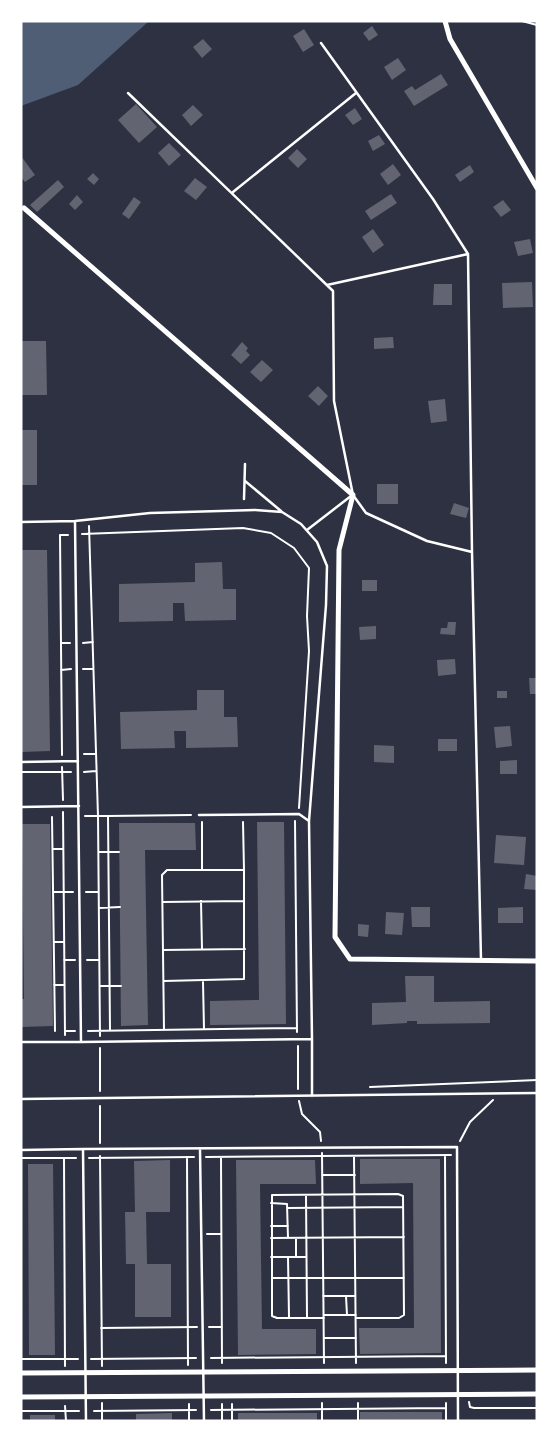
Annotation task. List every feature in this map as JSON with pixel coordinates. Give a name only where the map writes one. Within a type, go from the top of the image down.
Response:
[{"type":"street","points":[[445,21],[450,39],[537,188]]},
{"type":"street","points":[[24,208],[353,495],[339,550],[335,936],[350,959],[537,961]]},
{"type":"street","points":[[21,1373],[537,1370]]},
{"type":"street","points":[[21,1397],[537,1394]]},
{"type":"lane","points":[[320,43],[433,199],[468,254],[481,960]]},
{"type":"lane","points":[[128,93],[333,291],[334,401],[353,495],[366,512],[427,541],[472,552]]},
{"type":"lane","points":[[232,192],[356,93]]},
{"type":"lane","points":[[327,285],[468,254]]},
{"type":"lane","points":[[244,499],[245,464]]},
{"type":"lane","points":[[244,481],[307,530],[317,542],[327,566],[309,821],[312,1096]]},
{"type":"lane","points":[[307,530],[353,495]]},
{"type":"lane","points":[[21,522],[75,521],[150,513],[255,510],[282,512]]},
{"type":"lane","points":[[75,521],[81,1042]]},
{"type":"lane","points":[[21,762],[78,761]]},
{"type":"lane","points":[[21,807],[79,806]]},
{"type":"lane","points":[[199,815],[299,814],[309,821]]},
{"type":"lane","points":[[21,1042],[312,1039]]},
{"type":"lane","points":[[21,1099],[503,1094],[537,1092]]},
{"type":"lane","points":[[21,1150],[457,1147],[458,1421]]},
{"type":"lane","points":[[83,1149],[86,1421]]},
{"type":"lane","points":[[200,1149],[204,1421]]},
{"type":"path","points":[[522,21],[537,25]]},
{"type":"path","points":[[89,524],[98,852],[100,1030],[297,1028]]},
{"type":"path","points":[[75,535],[243,528],[271,533],[294,548],[309,568],[307,616],[309,651],[299,808]]},
{"type":"path","points":[[60,535],[62,754]]},
{"type":"path","points":[[21,772],[96,771]]},
{"type":"path","points":[[62,772],[63,798]]},
{"type":"path","points":[[110,1030],[108,816],[199,815],[202,821],[202,870]]},
{"type":"path","points":[[52,817],[55,1031]]},
{"type":"path","points":[[63,817],[65,1031]]},
{"type":"path","points":[[295,818],[298,1096],[302,1114],[320,1132]]},
{"type":"path","points":[[164,982],[243,980],[245,977],[243,822]]},
{"type":"path","points":[[53,849],[63,849]]},
{"type":"path","points":[[98,852],[119,852]]},
{"type":"path","points":[[164,1030],[162,875],[164,871],[244,870]]},
{"type":"path","points":[[202,901],[202,949]]},
{"type":"path","points":[[163,902],[244,901]]},
{"type":"path","points":[[99,908],[120,908]]},
{"type":"path","points":[[54,942],[64,942]]},
{"type":"path","points":[[163,950],[245,949]]},
{"type":"path","points":[[203,981],[204,1029]]},
{"type":"path","points":[[54,985],[65,985]]},
{"type":"path","points":[[100,986],[120,986]]},
{"type":"path","points":[[361,1087],[537,1080]]},
{"type":"path","points":[[298,1090],[312,1089]]},
{"type":"path","points":[[457,1147],[470,1122],[481,1110],[503,1094]]},
{"type":"path","points":[[100,1149],[102,1364]]},
{"type":"path","points":[[64,1150],[65,1364]]},
{"type":"path","points":[[445,1155],[446,1371]]},
{"type":"path","points":[[21,1158],[457,1155]]},
{"type":"path","points":[[322,1156],[324,1363]]},
{"type":"path","points":[[354,1156],[356,1362]]},
{"type":"path","points":[[187,1157],[188,1364]]},
{"type":"path","points":[[221,1157],[222,1363]]},
{"type":"path","points":[[322,1175],[355,1175]]},
{"type":"path","points":[[401,1194],[404,1207],[404,1311],[402,1317],[346,1314],[307,1318],[277,1318],[272,1316],[271,1196],[323,1195],[401,1194]]},
{"type":"path","points":[[306,1195],[307,1318]]},
{"type":"path","points":[[271,1203],[285,1203],[288,1208],[288,1238]]},
{"type":"path","points":[[288,1208],[404,1207]]},
{"type":"path","points":[[271,1226],[288,1226]]},
{"type":"path","points":[[271,1238],[404,1237]]},
{"type":"path","points":[[296,1238],[296,1257]]},
{"type":"path","points":[[271,1257],[306,1257]]},
{"type":"path","points":[[288,1257],[288,1318]]},
{"type":"path","points":[[272,1278],[404,1278]]},
{"type":"path","points":[[324,1296],[356,1296]]},
{"type":"path","points":[[346,1296],[346,1314]]},
{"type":"path","points":[[102,1328],[222,1327]]},
{"type":"path","points":[[324,1338],[356,1338]]},
{"type":"path","points":[[21,1359],[446,1356]]},
{"type":"path","points":[[446,1394],[446,1421]]},
{"type":"path","points":[[216,1396],[216,1410]]},
{"type":"path","points":[[469,1400],[471,1408],[537,1408]]},
{"type":"path","points":[[222,1401],[222,1421]]},
{"type":"path","points":[[232,1401],[232,1421]]},
{"type":"path","points":[[322,1401],[322,1421]]},
{"type":"path","points":[[358,1401],[358,1421]]},
{"type":"path","points":[[21,1411],[446,1408]]},
{"type":"path","points":[[189,1410],[189,1421]]},
{"type":"path","points":[[66,1411],[66,1421]]},
{"type":"path","points":[[102,1411],[102,1421]]},
{"type":"water","points":[[21,21],[149,21],[78,85],[21,106]]},
{"type":"building","points":[[372,26],[378,35],[369,41],[363,33]]},
{"type":"building","points":[[304,29],[314,45],[303,52],[293,36]]},
{"type":"building","points":[[203,39],[212,49],[202,58],[193,47]]},
{"type":"building","points":[[398,58],[406,70],[392,80],[384,67]]},
{"type":"building","points":[[441,74],[448,85],[414,106],[404,91],[412,86],[415,90]]},
{"type":"building","points":[[136,104],[157,127],[139,143],[118,120]]},
{"type":"building","points":[[193,105],[203,115],[191,126],[182,115]]},
{"type":"building","points":[[355,108],[362,119],[353,125],[345,115]]},
{"type":"building","points":[[379,135],[385,144],[373,151],[368,141]]},
{"type":"building","points":[[169,143],[181,155],[169,166],[158,153]]},
{"type":"building","points":[[297,149],[307,159],[298,168],[288,158]]},
{"type":"building","points":[[21,156],[35,175],[25,182],[21,177]]},
{"type":"building","points":[[393,164],[401,175],[388,185],[380,174]]},
{"type":"building","points":[[470,165],[474,172],[460,182],[455,175]]},
{"type":"building","points":[[93,173],[99,179],[94,185],[87,179]]},
{"type":"building","points":[[195,178],[207,187],[196,200],[184,191]]},
{"type":"building","points":[[58,180],[64,187],[37,212],[30,205]]},
{"type":"building","points":[[391,194],[397,203],[371,220],[365,211]]},
{"type":"building","points":[[77,195],[83,202],[75,210],[69,204]]},
{"type":"building","points":[[134,197],[141,202],[129,219],[122,214]]},
{"type":"building","points":[[503,200],[511,210],[501,217],[493,207]]},
{"type":"building","points":[[373,229],[384,245],[373,253],[362,237]]},
{"type":"building","points":[[530,239],[533,253],[518,256],[514,242]]},
{"type":"building","points":[[532,282],[533,307],[503,308],[502,283]]},
{"type":"building","points":[[434,284],[452,284],[452,305],[433,305]]},
{"type":"building","points":[[393,337],[394,348],[374,349],[374,338]]},
{"type":"building","points":[[21,341],[46,341],[47,395],[21,395]]},
{"type":"building","points":[[242,342],[248,348],[246,351],[250,355],[241,364],[231,355]]},
{"type":"building","points":[[262,360],[273,370],[261,382],[250,372]]},
{"type":"building","points":[[318,386],[328,396],[319,406],[308,396]]},
{"type":"building","points":[[445,399],[447,421],[431,423],[428,401]]},
{"type":"building","points":[[21,430],[37,430],[37,485],[21,485]]},
{"type":"building","points":[[377,484],[398,484],[398,504],[377,504]]},
{"type":"building","points":[[454,503],[469,508],[466,518],[450,514]]},
{"type":"building","points":[[21,550],[47,550],[50,751],[21,752]]},
{"type":"building","points":[[222,562],[223,589],[236,589],[236,620],[185,621],[184,603],[173,603],[173,621],[119,622],[119,584],[195,582],[195,563]]},
{"type":"building","points":[[362,580],[377,580],[377,591],[362,591]]},
{"type":"building","points":[[448,622],[456,622],[455,635],[440,634],[441,628],[447,628]]},
{"type":"building","points":[[376,626],[376,639],[360,640],[359,627]]},
{"type":"building","points":[[455,659],[456,674],[438,676],[437,660]]},
{"type":"building","points":[[529,678],[537,678],[537,694],[530,694]]},
{"type":"building","points":[[197,690],[224,690],[224,717],[237,717],[238,747],[186,748],[186,731],[174,731],[175,748],[121,749],[120,712],[197,710]]},
{"type":"building","points":[[497,691],[507,691],[507,698],[497,698]]},
{"type":"building","points":[[510,726],[512,746],[496,748],[494,727]]},
{"type":"building","points":[[438,739],[457,739],[457,751],[438,751]]},
{"type":"building","points":[[374,745],[394,746],[394,763],[374,762]]},
{"type":"building","points":[[517,760],[517,774],[500,774],[500,761]]},
{"type":"building","points":[[257,822],[284,822],[286,1024],[210,1025],[210,1001],[259,1000]]},
{"type":"building","points":[[119,823],[195,823],[196,850],[145,850],[148,1025],[121,1026]]},
{"type":"building","points":[[22,824],[50,824],[53,1026],[21,1027],[21,999],[24,999]]},
{"type":"building","points":[[496,835],[526,837],[524,865],[494,863]]},
{"type":"building","points":[[526,874],[537,876],[537,890],[524,889]]},
{"type":"building","points":[[411,907],[430,907],[430,927],[412,927]]},
{"type":"building","points":[[523,907],[523,923],[498,923],[498,908]]},
{"type":"building","points":[[386,912],[404,913],[402,935],[385,934]]},
{"type":"building","points":[[358,924],[369,925],[368,937],[358,936]]},
{"type":"building","points":[[405,976],[434,976],[434,1002],[490,1001],[490,1023],[417,1024],[417,1021],[407,1021],[407,1023],[372,1025],[372,1003],[406,1002]]},
{"type":"building","points":[[360,1159],[440,1159],[441,1353],[360,1354],[359,1328],[414,1328],[413,1183],[360,1184]]},
{"type":"building","points":[[170,1160],[170,1212],[146,1212],[147,1264],[171,1264],[171,1317],[135,1317],[135,1264],[126,1264],[125,1212],[135,1212],[134,1161]]},
{"type":"building","points":[[236,1160],[315,1160],[316,1184],[260,1184],[262,1329],[316,1329],[316,1354],[238,1355]]},
{"type":"building","points":[[28,1164],[53,1164],[55,1355],[29,1355]]},
{"type":"building","points":[[360,1412],[442,1412],[442,1421],[360,1421]]},
{"type":"building","points":[[172,1413],[172,1421],[136,1421],[136,1414]]},
{"type":"building","points":[[238,1413],[317,1413],[317,1421],[238,1421]]},
{"type":"building","points":[[30,1415],[55,1415],[55,1421],[30,1421]]}]
